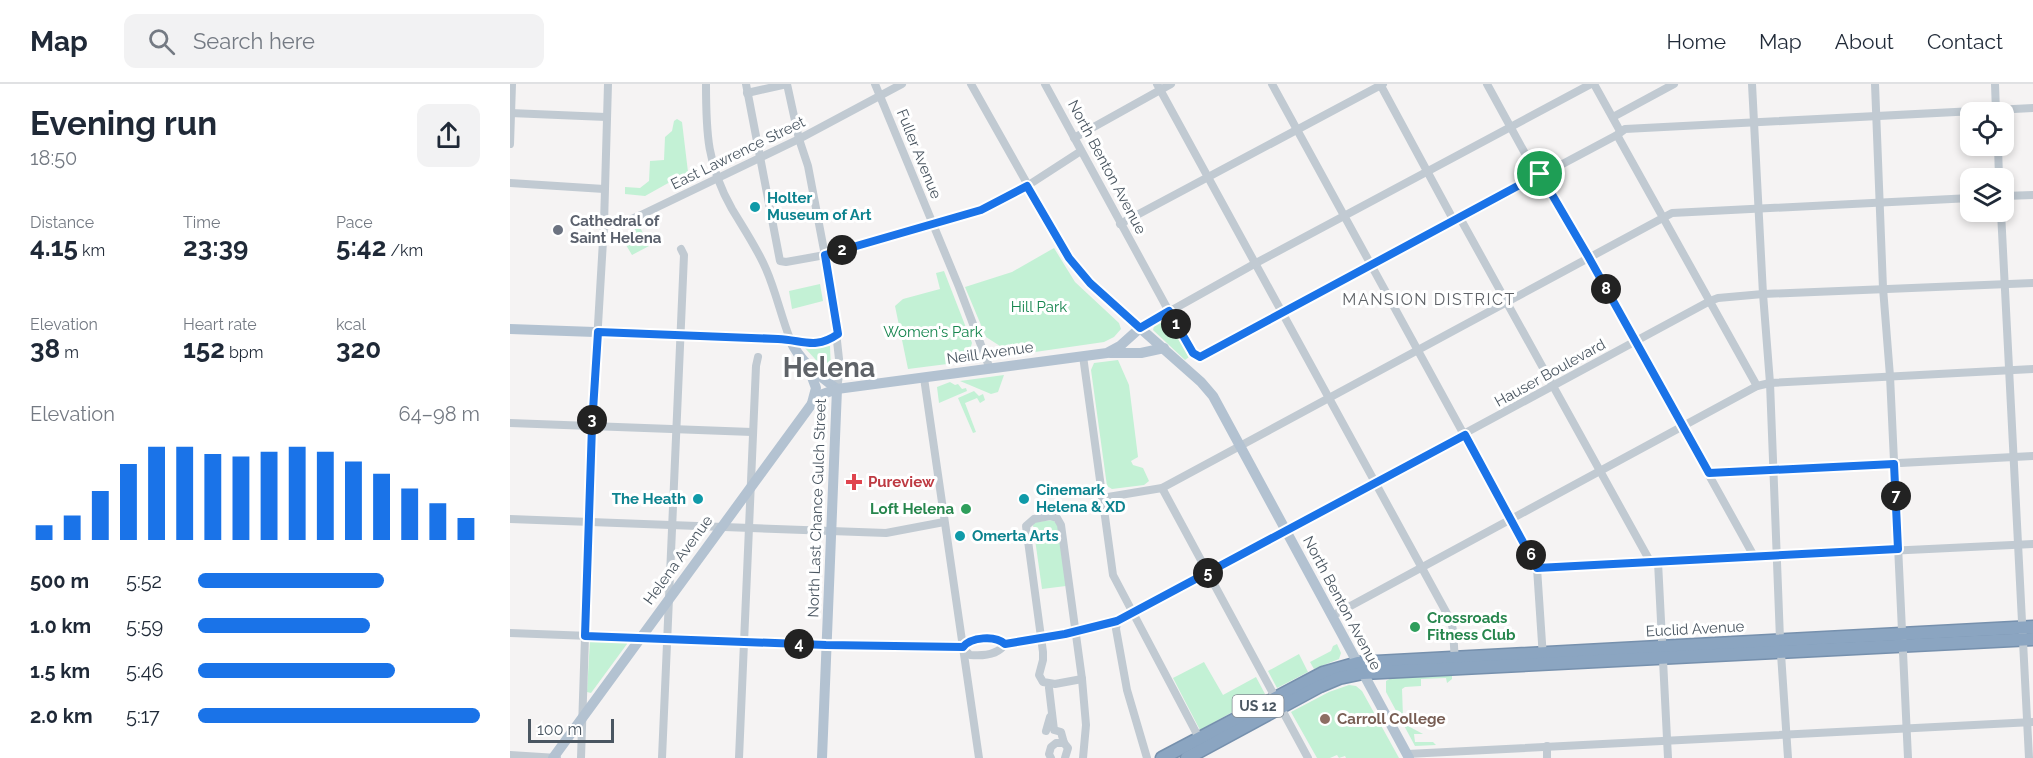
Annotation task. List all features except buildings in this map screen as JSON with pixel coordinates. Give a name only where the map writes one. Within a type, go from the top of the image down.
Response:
[{"type":"highway","name":"Euclid Avenue","points":[[1360,668],[2028,633]]},
{"type":"highway","name":"US 12","points":[[1162,758],[1277,702],[1360,668]]},
{"type":"highway","name":"US 12","points":[[1187,758],[1277,702]]},
{"type":"main road","points":[[510,328],[790,339],[808,366],[837,389]]},
{"type":"main road","name":"North Benton Avenue","points":[[1140,328],[1207,388],[1408,756]]},
{"type":"main road","name":"Neill Avenue","points":[[837,389],[1107,353],[1120,346],[1140,328]]},
{"type":"main road","points":[[1107,353],[1141,353],[1164,348]]},
{"type":"main road","points":[[808,366],[816,388],[811,405]]},
{"type":"main road","name":"Helena Avenue","points":[[554,758],[721,525],[811,405],[823,394],[837,389]]},
{"type":"main road","name":"North Last Chance Gulch Street","points":[[822,758],[837,389]]},
{"type":"street","points":[[510,144],[512,84]]},
{"type":"street","points":[[581,758],[588,521],[604,224],[608,84]]},
{"type":"street","points":[[706,84],[708,148],[717,177],[732,208],[752,239],[766,270],[790,339],[800,343],[822,343],[838,334]]},
{"type":"street","points":[[787,84],[746,89],[780,261],[825,255],[981,210],[1027,186],[1081,151]]},
{"type":"street","name":"North Last Chance Gulch Street","points":[[787,84],[799,139],[808,166],[838,334],[840,372],[837,389]]},
{"type":"street","name":"Fuller Avenue","points":[[875,84],[990,369]]},
{"type":"street","name":"East Lawrence Street","points":[[604,224],[623,223],[799,139],[902,84]]},
{"type":"street","points":[[971,84],[1069,258],[1090,283],[1140,328],[1256,263],[1592,84],[1613,117],[1618,133],[1757,386]]},
{"type":"street","name":"North Benton Avenue","points":[[1045,84],[1193,353],[1198,357],[1204,356],[1283,312]]},
{"type":"street","points":[[1074,138],[1159,87],[1171,84]]},
{"type":"street","points":[[1272,84],[1537,568],[1543,658]]},
{"type":"street","points":[[1120,224],[1381,84],[1427,171],[1506,302],[1654,563],[1668,758]]},
{"type":"street","points":[[1486,84],[1533,168],[1540,174],[1588,256],[1755,558]]},
{"type":"street","points":[[1613,117],[1674,84]]},
{"type":"street","points":[[1752,84],[1775,469],[1780,645],[1788,758]]},
{"type":"street","points":[[1875,84],[1883,288],[1890,376],[1908,758]]},
{"type":"street","points":[[1995,84],[1996,102]]},
{"type":"street","points":[[1159,87],[1450,621],[1453,630],[1455,662]]},
{"type":"street","points":[[2014,110],[2033,108]]},
{"type":"street","points":[[1283,312],[1625,129],[1960,112]]},
{"type":"street","points":[[511,113],[606,117]]},
{"type":"street","points":[[510,183],[604,189]]},
{"type":"street","points":[[2014,196],[2033,195]]},
{"type":"street","points":[[1102,498],[1161,488],[1663,216],[1672,213],[1960,198]]},
{"type":"street","points":[[2002,222],[2018,545],[2028,633],[2029,758]]},
{"type":"street","points":[[662,758],[684,255],[681,249]]},
{"type":"street","name":"Hauser Boulevard","points":[[1005,644],[1075,632],[1117,621],[1718,298],[1883,288],[2033,283]]},
{"type":"street","points":[[1083,356],[1113,574],[1199,738]]},
{"type":"street","points":[[739,758],[752,432],[758,357]]},
{"type":"street","points":[[1332,616],[1757,386],[1770,383],[2033,369]]},
{"type":"street","points":[[924,378],[980,758]]},
{"type":"street","points":[[510,423],[752,432]]},
{"type":"street","points":[[1709,473],[2033,456]]},
{"type":"street","points":[[1161,488],[1308,758]]},
{"type":"street","points":[[1082,679],[1056,684],[1043,682],[1040,679],[1043,660],[1026,526],[1034,519],[1050,516],[1057,518],[1061,525],[1082,679],[1086,725],[1083,758]]},
{"type":"street","points":[[510,519],[831,529],[886,533],[944,522]]},
{"type":"street","points":[[1537,568],[2033,544]]},
{"type":"street","points":[[1117,621],[1116,629],[1126,690],[1147,758]]},
{"type":"street","points":[[510,633],[826,645],[963,647],[972,641],[996,638],[1005,644],[998,651],[977,656],[968,654],[963,647]]},
{"type":"street","points":[[1049,688],[1054,730],[1061,732],[1068,748],[1065,758]]},
{"type":"street","points":[[1408,756],[1547,746],[2030,722]]},
{"type":"street","points":[[1051,758],[1049,754],[1051,747],[1056,743],[1064,742]]},
{"type":"street","points":[[1547,746],[1547,758]]},
{"type":"street","points":[[510,755],[554,758]]},
{"type":"green space","points":[[677,119],[682,122],[688,172],[645,196],[625,194],[625,187],[640,188],[649,181],[650,161],[664,160],[665,137],[672,131],[674,121]]},
{"type":"green space","points":[[640,227],[649,246],[632,255],[623,240],[610,245],[614,239]]},
{"type":"green space","name":"Hill Park","points":[[1054,248],[1075,282],[1119,323],[1121,329],[1114,337],[1104,342],[1014,355],[986,337],[965,287],[1012,272]]},
{"type":"green space","name":"Women's Park","points":[[944,271],[972,343],[969,353],[963,362],[908,369],[895,306],[903,299],[940,289],[936,273]]},
{"type":"green space","points":[[820,284],[823,301],[792,309],[789,291]]},
{"type":"green space","points":[[1167,317],[1189,357],[1185,360],[1153,330],[1155,323]]},
{"type":"green space","points":[[830,346],[831,371],[804,347]]},
{"type":"green space","points":[[1118,360],[1129,385],[1138,457],[1131,461],[1133,465],[1143,468],[1149,481],[1144,485],[1112,489],[1107,486],[1091,370],[1094,363]]},
{"type":"green space","points":[[1004,375],[998,392],[991,394],[960,381]]},
{"type":"green space","points":[[950,382],[958,384],[962,389],[966,388],[967,391],[939,403],[937,387]]},
{"type":"green space","points":[[974,391],[979,396],[983,394],[985,400],[980,403],[977,398],[965,403],[976,432],[973,433],[958,398]]},
{"type":"green space","points":[[1053,520],[1058,525],[1066,586],[1042,589],[1033,525],[1035,522]]},
{"type":"green space","points":[[590,640],[627,642],[591,693],[587,692]]},
{"type":"green space","points":[[1337,644],[1341,653],[1339,659],[1314,669],[1310,662],[1331,651]]},
{"type":"green space","points":[[1299,654],[1308,672],[1277,688],[1268,671]]},
{"type":"green space","points":[[1204,662],[1223,695],[1256,677],[1265,694],[1200,730],[1173,678]]},
{"type":"green space","points":[[1452,674],[1452,679],[1447,683],[1446,678],[1421,679],[1421,686],[1402,689],[1403,717],[1408,726],[1423,734],[1414,734],[1415,742],[1433,742],[1436,745],[1415,746],[1386,692],[1386,681],[1395,676]]},
{"type":"green space","name":"Carroll College","points":[[1349,685],[1356,686],[1362,691],[1399,758],[1346,758],[1345,756],[1339,758],[1337,755],[1330,758],[1317,758],[1291,712],[1329,692]]},
{"type":"place","name":"Holter Museum of Art","points":[[755,207]]},
{"type":"place","name":"Cathedral of Saint Helena","points":[[558,230]]},
{"type":"place","name":"Pureview","points":[[854,482]]},
{"type":"place","name":"The Heath","points":[[698,499]]},
{"type":"place","name":"Cinemark Helena & XD","points":[[1024,499]]},
{"type":"place","name":"Loft Helena","points":[[966,509]]},
{"type":"place","name":"Omerta Arts","points":[[960,536]]},
{"type":"place","name":"Crossroads Fitness Club","points":[[1415,627]]},
{"type":"place","name":"Carroll College","points":[[1325,719]]},
{"type":"district","name":"MANSION DISTRICT","points":[[1429,299]]},
{"type":"district","name":"Helena","points":[[829,367]]},
{"type":"route","points":[[1540,174],[1709,473],[1894,464],[1898,549],[1537,568],[1465,435],[1117,621],[1075,632],[1005,644],[996,638],[983,639],[968,642],[963,647],[826,645],[585,636],[592,426],[598,332],[790,339],[800,343],[828,341],[838,334],[825,255],[981,210],[1027,186],[1069,258],[1090,283],[1140,328],[1169,311],[1195,356],[1200,357],[1540,174]]}]
